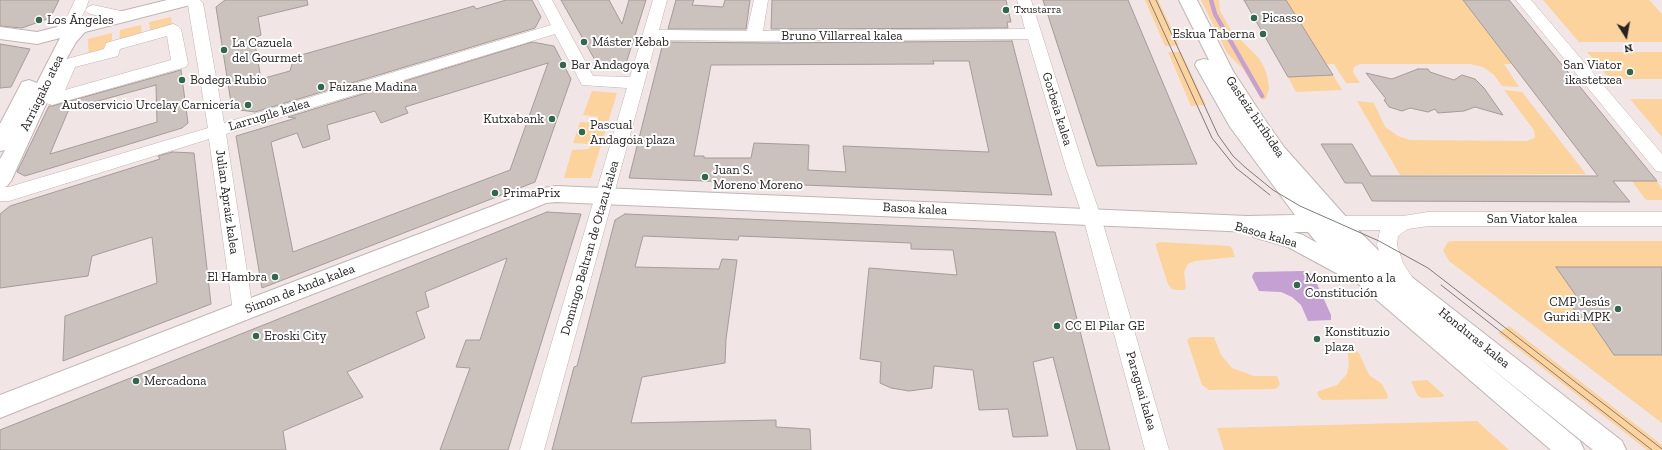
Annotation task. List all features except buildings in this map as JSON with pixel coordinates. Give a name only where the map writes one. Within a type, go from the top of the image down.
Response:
[{"type":"main road","points":[[0,33],[32,38],[59,33],[188,0]]},
{"type":"main road","name":"Gasteiz hiribidea","points":[[1174,0],[1208,74],[1237,122],[1300,191],[1338,223]]},
{"type":"main road","name":"Gasteiz hiribidea","points":[[1188,0],[1224,71],[1277,152],[1300,191],[1313,223]]},
{"type":"main road","name":"Arriagako atea","points":[[0,181],[58,58],[68,40],[78,28]]},
{"type":"main road","name":"Arriagako atea","points":[[0,144],[49,46],[59,33]]},
{"type":"main road","name":"Basoa kalea","points":[[1255,224],[1280,211],[1300,191]]},
{"type":"main road","name":"Simon de Anda kalea","points":[[0,407],[243,311],[544,196],[556,194],[606,196]]},
{"type":"main road","name":"Basoa kalea","points":[[606,196],[1225,223],[1338,223]]},
{"type":"main road","name":"Basoa kalea","points":[[1225,223],[1295,241],[1316,251],[1370,282]]},
{"type":"main road","name":"Honduras kalea","points":[[1313,223],[1370,282],[1571,450]]},
{"type":"main road","name":"Honduras kalea","points":[[1338,223],[1373,259],[1613,450]]},
{"type":"street","name":"Julian Apraiz kalea","points":[[191,0],[195,3],[243,311]]},
{"type":"street","points":[[545,0],[588,81],[637,83]]},
{"type":"street","name":"Domingo Beltran de Otazu kalea","points":[[532,450],[606,196],[660,0]]},
{"type":"street","points":[[753,36],[757,25],[762,0]]},
{"type":"street","name":"Gorbeia kalea","points":[[1024,0],[1075,168],[1092,217]]},
{"type":"street","points":[[1523,0],[1662,166]]},
{"type":"street","points":[[90,3],[112,15],[125,16]]},
{"type":"street","name":"Arriagako atea","points":[[78,28],[90,3]]},
{"type":"street","name":"Arriagako atea","points":[[59,33],[90,3]]},
{"type":"street","name":"Larrugile kalea","points":[[0,194],[9,194],[560,27]]},
{"type":"street","points":[[173,29],[180,64],[52,99],[69,64],[112,52],[112,46],[173,29]]},
{"type":"street","name":"Bruno Villarreal kalea","points":[[650,35],[753,36],[1034,34]]},
{"type":"street","name":"Paraguai kalea","points":[[1092,217],[1157,450]]},
{"type":"street","name":"San Viator kalea","points":[[1338,223],[1403,223],[1428,219],[1662,219]]},
{"type":"street","points":[[1403,223],[1389,232],[1387,245],[1394,265],[1407,285]]},
{"type":"shaded area","points":[[1145,0],[1158,0],[1179,45],[1165,46]]},
{"type":"shaded area","points":[[1201,0],[1219,0],[1220,11],[1231,30],[1258,57],[1267,75],[1269,88],[1266,99],[1262,100],[1243,69],[1227,53]]},
{"type":"shaded area","points":[[1286,0],[1463,0],[1512,64],[1504,64],[1519,87],[1502,86],[1494,75],[1483,67],[1470,64],[1360,64],[1354,67],[1353,72],[1360,83],[1346,83],[1334,64],[1325,64]]},
{"type":"shaded area","points":[[1543,0],[1649,0],[1662,14],[1662,42],[1579,42]]},
{"type":"shaded area","points":[[171,17],[173,29],[151,35],[149,22]]},
{"type":"shaded area","points":[[141,25],[142,38],[119,44],[120,30]]},
{"type":"shaded area","points":[[112,33],[112,52],[89,59],[88,39]]},
{"type":"shaded area","points":[[1168,52],[1181,52],[1206,105],[1191,106]]},
{"type":"shaded area","points":[[1587,52],[1662,52],[1662,79],[1610,79]]},
{"type":"shaded area","points":[[1333,75],[1342,90],[1296,92],[1288,77]]},
{"type":"shaded area","points":[[1504,90],[1522,92],[1586,174],[1400,175],[1357,101],[1374,103],[1385,127],[1398,136],[1410,140],[1526,141],[1535,138],[1534,130]]},
{"type":"shaded area","points":[[592,91],[617,93],[591,178],[564,178],[572,150],[589,149],[590,144],[573,143],[580,122],[597,123],[598,117],[583,115]]},
{"type":"shaded area","points":[[1630,99],[1662,99],[1662,137]]},
{"type":"shaded area","points":[[1632,181],[1657,181],[1662,190],[1662,200],[1646,200]]},
{"type":"shaded area","points":[[1662,241],[1662,423],[1449,261],[1443,250],[1448,242]]},
{"type":"shaded area","points":[[1160,242],[1229,246],[1232,248],[1235,257],[1195,261],[1188,264],[1184,272],[1186,288],[1184,290],[1176,290],[1172,289],[1168,284],[1156,247],[1156,244]]},
{"type":"shaded area","points":[[1307,271],[1313,275],[1331,315],[1331,320],[1308,321],[1301,305],[1292,297],[1281,292],[1259,291],[1252,277],[1255,272]]},
{"type":"shaded area","points":[[1509,326],[1662,445],[1662,450],[1647,450],[1498,333]]},
{"type":"shaded area","points":[[1191,337],[1214,337],[1221,355],[1232,368],[1254,376],[1277,376],[1280,384],[1275,389],[1209,390],[1202,385],[1187,340]]},
{"type":"shaded area","points":[[1351,347],[1359,353],[1369,375],[1382,384],[1388,396],[1387,399],[1322,400],[1319,397],[1317,393],[1319,391],[1337,385],[1347,374],[1349,365],[1347,348]]},
{"type":"shaded area","points":[[1427,380],[1444,395],[1443,397],[1422,398],[1418,396],[1411,382]]},
{"type":"shaded area","points":[[1477,421],[1509,450],[1224,450],[1217,428]]},
{"type":"waterway","points":[[1211,0],[1215,14],[1262,96]]},
{"type":"tram line","points":[[1149,0],[1212,138],[1236,168],[1270,195]]},
{"type":"tram line","points":[[1156,0],[1218,135],[1233,156],[1246,168],[1273,190],[1300,206],[1379,241],[1428,268],[1662,449]]},
{"type":"tram line","points":[[1441,285],[1652,450]]},
{"type":"place","name":"Txustarra","points":[[1006,10]]},
{"type":"place","name":"Picasso","points":[[1254,18]]},
{"type":"place","name":"Los Ángeles","points":[[39,20]]},
{"type":"place","name":"Eskua Taberna","points":[[1263,34]]},
{"type":"place","name":"Máster Kebab","points":[[584,42]]},
{"type":"place","name":"La Cazuela del Gourmet","points":[[224,50]]},
{"type":"place","name":"Bar Andagoya","points":[[563,65]]},
{"type":"place","name":"San Viator ikastetxea","points":[[1630,72]]},
{"type":"place","name":"Bodega Rubio","points":[[182,80]]},
{"type":"place","name":"Faizane Madina","points":[[321,87]]},
{"type":"place","name":"Autoservicio Urcelay Carnicería","points":[[248,105]]},
{"type":"place","name":"Kutxabank","points":[[552,119]]},
{"type":"place","name":"Pascual Andagoia plaza","points":[[582,132]]},
{"type":"place","name":"Juan S. Moreno Moreno","points":[[705,177]]},
{"type":"place","name":"PrimaPrix","points":[[495,193]]},
{"type":"place","name":"El Hambra","points":[[275,277]]},
{"type":"place","name":"Monumento a la Constitución","points":[[1297,285]]},
{"type":"place","name":"CMP Jesús Guridi MPK","points":[[1618,309]]},
{"type":"place","name":"CC El Pilar GE","points":[[1057,326]]},
{"type":"place","name":"Eroski City","points":[[256,336]]},
{"type":"place","name":"Konstituzio plaza","points":[[1317,339]]},
{"type":"place","name":"Mercadona","points":[[136,381]]}]
